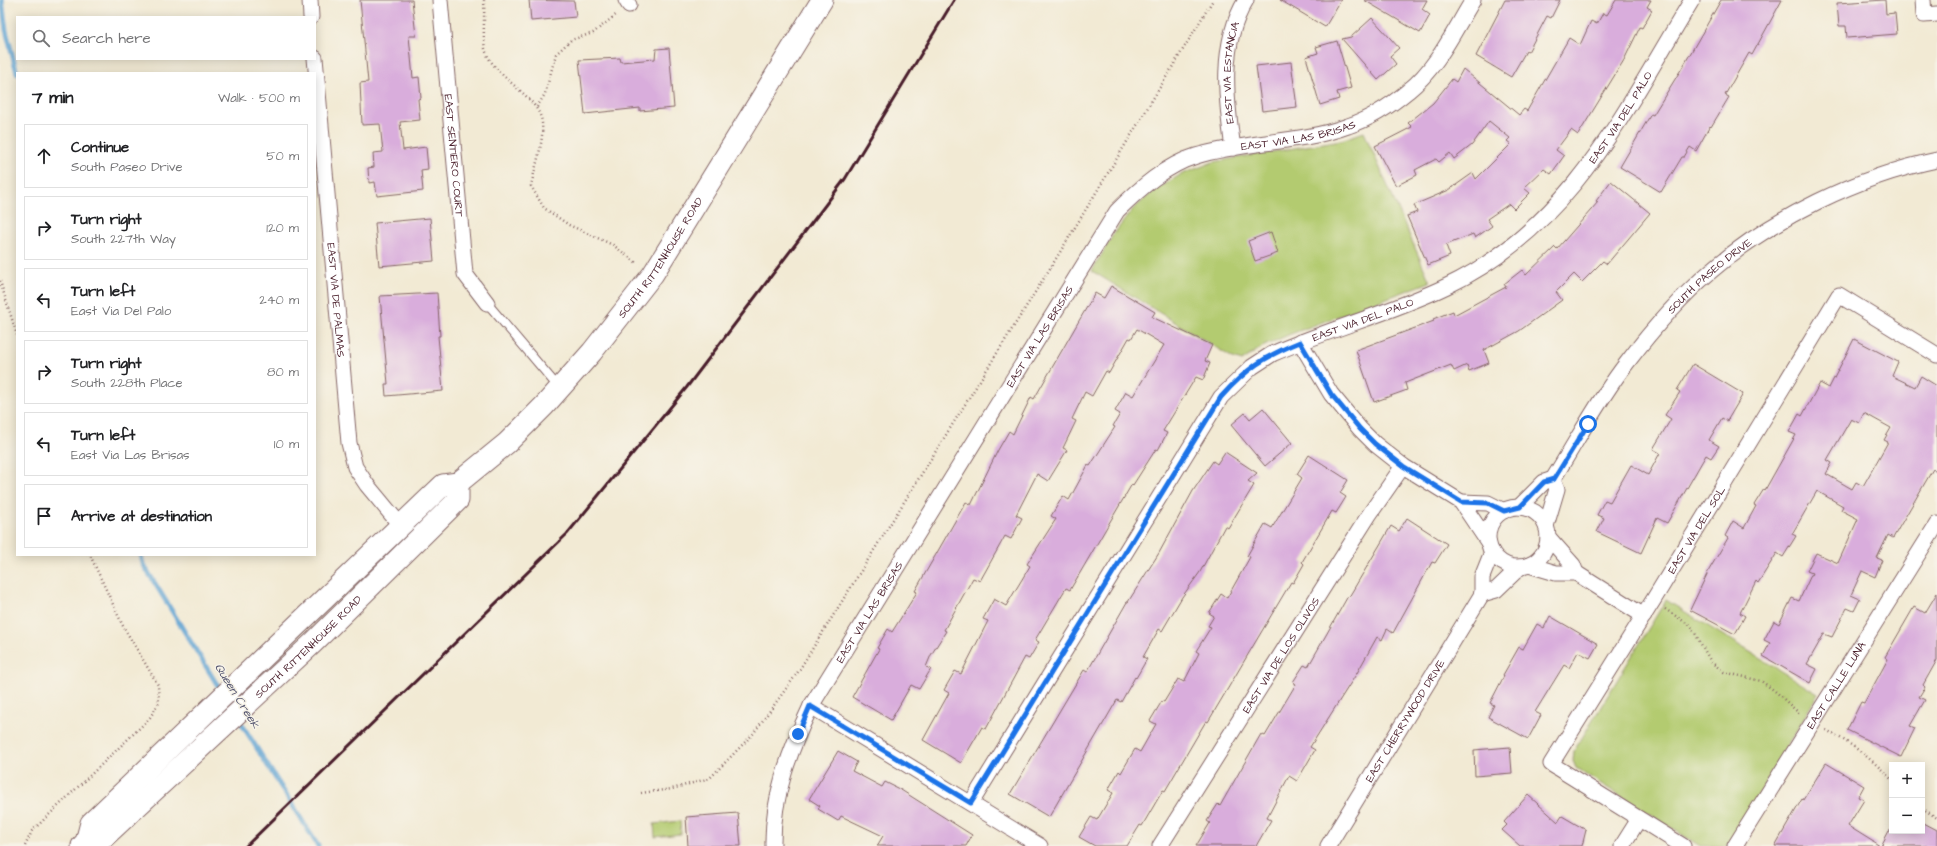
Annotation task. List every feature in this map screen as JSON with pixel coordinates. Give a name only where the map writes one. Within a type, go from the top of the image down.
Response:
[{"type":"main road","name":"SOUTH RITTENHOUSE ROAD","points":[[84,844],[91,824],[443,485],[458,483],[507,442],[560,389],[592,352],[653,274],[822,0]]},
{"type":"main road","name":"SOUTH RITTENHOUSE ROAD","points":[[84,844],[102,838],[204,745],[313,642],[458,500],[458,483]]},
{"type":"street","points":[[310,0],[311,16]]},
{"type":"street","name":"EAST SENTIERO COURT","points":[[440,0],[466,274],[487,303]]},
{"type":"street","name":"EAST VIA ESTANCIA","points":[[1233,148],[1226,101],[1226,73],[1229,46],[1236,22],[1246,0]]},
{"type":"street","name":"EAST VIA LAS BRISAS","points":[[773,846],[776,805],[782,782],[798,734],[810,706],[1117,211],[1132,196],[1173,167],[1195,156],[1233,148],[1319,134],[1348,127],[1370,117],[1409,91],[1424,76],[1438,58],[1473,0]]},
{"type":"street","name":"EAST VIA DEL PALO","points":[[971,803],[1221,397],[1252,367],[1272,354],[1447,286],[1471,274],[1518,242],[1554,208],[1606,141],[1692,0]]},
{"type":"street","name":"EAST VIA DE PALMAS","points":[[315,60],[349,443],[355,466],[367,485],[401,526]]},
{"type":"street","name":"SOUTH PASEO DRIVE","points":[[1520,507],[1544,482],[1554,479],[1624,365],[1665,316],[1712,270],[1766,232],[1795,214],[1826,198],[1885,174],[1937,160]]},
{"type":"street","name":"EAST VIA DEL SOL","points":[[1639,819],[1552,764],[1644,616],[1839,295],[1937,355]]},
{"type":"street","points":[[1300,342],[1317,373],[1345,412],[1375,444],[1403,466],[1461,502],[1490,547],[1504,564],[1524,566],[1556,573],[1576,573],[1644,616]]},
{"type":"street","name":"EAST VIA DE LOS OLIVOS","points":[[1160,846],[1369,515],[1403,466]]},
{"type":"street","points":[[1554,479],[1557,489],[1547,532],[1543,554],[1524,566],[1496,590],[1482,594],[1482,577],[1490,547],[1488,534],[1493,520],[1504,511],[1520,507],[1536,513],[1547,532],[1573,564],[1576,573]]},
{"type":"street","points":[[1461,502],[1488,503],[1504,511]]},
{"type":"street","name":"EAST CALLE LUNA","points":[[1735,846],[1814,723],[1937,524]]},
{"type":"street","name":"EAST CHERRYWOOD DRIVE","points":[[1328,846],[1482,594]]},
{"type":"street","points":[[810,706],[1040,846]]},
{"type":"street","points":[[1622,846],[1639,819],[1683,846]]},
{"type":"lane","points":[[487,303],[560,389]]},
{"type":"path","points":[[484,0],[485,51],[494,66],[536,107],[542,122],[541,143],[531,186],[544,208],[569,225],[612,245],[653,274]]},
{"type":"path","points":[[641,793],[672,789],[710,778],[753,734],[792,681],[1054,262],[1213,0]]},
{"type":"path","points":[[536,107],[545,94],[556,54],[571,40],[593,33],[628,3]]},
{"type":"path","points":[[0,281],[16,332]]},
{"type":"path","points":[[24,846],[32,831],[149,719],[159,703],[158,685],[123,626],[90,556]]},
{"type":"path","points":[[1654,599],[1674,616],[1691,626],[1711,662],[1724,672],[1761,681],[1775,691],[1796,712],[1850,743],[1877,764],[1889,777]]},
{"type":"path","points":[[1925,810],[1937,818]]},
{"type":"green space","points":[[1364,132],[1430,282],[1288,335],[1262,347],[1242,361],[1233,358],[1092,271],[1113,235],[1132,210],[1154,191],[1180,175],[1213,162],[1341,140]]},
{"type":"green space","points":[[1666,600],[1818,694],[1728,846],[1700,846],[1576,768],[1573,761],[1574,751]]},
{"type":"green space","points":[[680,821],[681,834],[655,837],[654,824]]},
{"type":"building","points":[[360,0],[412,0],[416,36],[409,36],[413,78],[419,77],[421,98],[418,99],[420,120],[400,122],[403,150],[426,147],[428,169],[421,170],[423,191],[377,196],[375,182],[369,183],[368,168],[374,167],[373,153],[383,152],[380,124],[362,125],[360,83],[368,82]]},
{"type":"building","points":[[529,0],[574,1],[576,17],[531,21]]},
{"type":"building","points":[[1280,0],[1341,0],[1325,27]]},
{"type":"building","points":[[1364,0],[1427,0],[1422,9],[1430,15],[1420,33]]},
{"type":"building","points":[[1505,0],[1560,0],[1551,18],[1547,16],[1528,52],[1526,51],[1511,77],[1476,56]]},
{"type":"building","points":[[1616,0],[1651,0],[1647,7],[1652,10],[1642,28],[1640,27],[1624,60],[1578,135],[1571,130],[1556,150],[1564,156],[1551,174],[1544,169],[1524,188],[1530,193],[1514,209],[1509,204],[1487,219],[1492,226],[1475,238],[1473,234],[1446,245],[1450,256],[1428,265],[1407,216],[1417,212],[1414,205],[1449,190],[1473,173],[1476,179],[1511,144],[1507,141],[1510,138],[1489,121],[1472,145],[1454,159],[1450,153],[1439,162],[1436,159],[1415,170],[1417,175],[1396,186],[1375,146],[1412,127],[1408,123],[1433,103],[1452,79],[1456,82],[1463,69],[1519,115],[1524,109],[1527,111],[1569,38],[1580,45],[1591,21],[1597,24],[1603,13],[1607,15]]},
{"type":"building","points":[[1721,0],[1782,0],[1752,55],[1749,53],[1725,95],[1729,97],[1696,151],[1690,147],[1684,157],[1682,157],[1661,192],[1620,167],[1651,114],[1653,115],[1685,63]]},
{"type":"building","points":[[1885,0],[1886,14],[1895,13],[1897,34],[1847,38],[1846,26],[1839,26],[1837,3]]},
{"type":"building","points":[[1372,18],[1399,48],[1390,56],[1396,64],[1378,80],[1342,39],[1351,37]]},
{"type":"building","points":[[1337,41],[1351,88],[1337,92],[1339,99],[1320,105],[1306,57],[1318,53],[1316,47]]},
{"type":"building","points":[[669,48],[674,108],[640,111],[640,108],[585,114],[579,60],[620,58],[621,62],[655,59],[656,49]]},
{"type":"building","points":[[1291,62],[1297,107],[1262,111],[1256,66]]},
{"type":"building","points":[[1611,181],[1650,213],[1607,264],[1603,261],[1582,282],[1574,274],[1556,292],[1562,300],[1519,331],[1484,350],[1489,363],[1469,371],[1467,365],[1454,371],[1451,365],[1405,383],[1407,390],[1374,402],[1356,350],[1434,321],[1433,319],[1453,311],[1454,315],[1506,287],[1504,284],[1522,270],[1526,275],[1555,247],[1557,249],[1598,202],[1596,201]]},
{"type":"building","points":[[430,218],[434,261],[379,266],[375,223]]},
{"type":"building","points":[[1271,232],[1278,253],[1255,261],[1248,241]]},
{"type":"building","points":[[1111,286],[1155,312],[1152,317],[1212,345],[1205,361],[1210,363],[1203,380],[1196,377],[1163,431],[1167,433],[1158,450],[1156,449],[1133,485],[1132,484],[1070,590],[1066,588],[1035,640],[1039,642],[1029,659],[1025,657],[986,729],[982,727],[961,763],[923,740],[949,693],[944,690],[955,671],[961,674],[988,621],[983,619],[994,599],[1006,606],[1030,566],[1027,564],[1056,519],[1051,516],[1063,496],[1069,500],[1088,465],[1090,466],[1115,427],[1113,426],[1120,414],[1115,411],[1126,392],[1133,396],[1164,345],[1137,329],[1131,339],[1129,338],[1109,373],[1106,371],[1092,396],[1085,392],[1072,419],[1076,421],[1063,448],[1067,450],[1048,481],[1037,474],[1016,515],[1022,518],[1011,539],[1005,536],[980,581],[973,578],[944,630],[946,631],[931,655],[926,667],[931,669],[919,689],[911,685],[891,720],[852,697],[879,649],[877,648],[888,629],[892,632],[917,592],[915,591],[966,502],[971,505],[1009,431],[1013,434],[1031,397],[1034,399],[1095,293],[1104,298]]},
{"type":"building","points":[[437,293],[440,336],[438,336],[443,391],[386,396],[385,384],[388,384],[380,296]]},
{"type":"building","points":[[1854,339],[1898,362],[1892,376],[1915,387],[1921,376],[1937,386],[1937,471],[1933,469],[1893,538],[1888,535],[1877,558],[1882,560],[1875,577],[1862,571],[1851,595],[1860,599],[1854,611],[1847,608],[1832,637],[1824,634],[1807,664],[1817,669],[1810,683],[1763,656],[1770,643],[1764,640],[1774,621],[1779,624],[1792,598],[1799,601],[1812,573],[1807,571],[1816,553],[1838,563],[1858,519],[1841,510],[1843,506],[1817,491],[1792,534],[1796,536],[1783,557],[1777,553],[1758,583],[1756,581],[1740,613],[1745,616],[1735,634],[1690,610],[1709,570],[1728,538],[1725,536],[1733,521],[1744,528],[1756,506],[1754,505],[1764,489],[1765,490],[1796,435],[1789,432],[1799,414],[1802,416],[1820,383],[1829,388]],"holes":[[[1864,413],[1891,428],[1884,440],[1888,442],[1863,486],[1856,482],[1852,489],[1826,474],[1832,463],[1827,460],[1851,419],[1859,423]]]},
{"type":"building","points":[[1693,364],[1743,394],[1727,421],[1722,418],[1709,440],[1719,446],[1711,458],[1706,455],[1667,523],[1657,518],[1641,553],[1597,532],[1604,518],[1597,515],[1605,500],[1610,502],[1631,465],[1648,475],[1660,453],[1653,449],[1671,419],[1665,415],[1680,392],[1677,390]]},
{"type":"building","points":[[1263,408],[1292,443],[1265,466],[1231,425],[1245,413],[1250,419]]},
{"type":"building","points":[[1225,452],[1257,473],[1248,481],[1254,485],[1228,528],[1225,526],[1200,572],[1182,597],[1162,631],[1159,629],[1143,657],[1147,659],[1136,678],[1135,677],[1121,702],[1117,700],[1049,817],[1010,794],[1084,670],[1087,672],[1127,602],[1159,553],[1193,491],[1213,461],[1217,464]]},
{"type":"building","points":[[1309,455],[1348,480],[1340,493],[1346,497],[1336,513],[1332,511],[1302,562],[1304,564],[1293,583],[1291,582],[1208,722],[1206,721],[1165,791],[1163,790],[1142,826],[1140,825],[1127,846],[1095,846],[1079,837],[1091,817],[1097,820],[1113,793],[1108,790],[1119,771],[1121,773],[1135,749],[1140,752],[1156,724],[1150,721],[1162,701],[1164,702],[1178,679],[1184,682],[1199,653],[1196,651],[1211,627],[1208,626],[1214,616],[1209,613],[1221,594],[1227,598],[1250,557],[1247,556],[1265,524],[1272,528],[1302,478],[1297,474]]},
{"type":"building","points":[[1407,518],[1447,544],[1435,563],[1432,562],[1393,633],[1387,629],[1382,640],[1377,637],[1357,673],[1310,747],[1315,750],[1297,781],[1289,776],[1267,818],[1271,820],[1256,846],[1196,846],[1210,823],[1207,821],[1218,804],[1220,806],[1261,734],[1265,736],[1296,684],[1293,682],[1304,665],[1308,667],[1348,596],[1349,597],[1391,526],[1399,531]]},
{"type":"building","points":[[1937,593],[1937,660],[1923,685],[1925,687],[1919,697],[1925,700],[1910,726],[1915,728],[1901,757],[1847,730],[1861,702],[1864,703],[1888,659],[1885,657],[1914,607],[1925,613]]},
{"type":"building","points":[[1550,616],[1598,644],[1590,658],[1578,652],[1569,668],[1564,665],[1535,712],[1541,715],[1528,739],[1488,717],[1494,705],[1490,703],[1504,676],[1503,675],[1519,647],[1523,649],[1537,624],[1544,628]]},
{"type":"building","points":[[1510,747],[1512,773],[1475,776],[1474,750]]},
{"type":"building","points":[[838,751],[857,762],[852,771],[882,787],[885,782],[901,790],[972,835],[966,846],[877,846],[883,836],[841,816],[838,821],[818,809],[820,806],[809,799]]},
{"type":"building","points":[[1826,763],[1864,786],[1858,797],[1864,800],[1848,826],[1880,846],[1775,846],[1802,799],[1803,800]]},
{"type":"building","points":[[1528,795],[1558,822],[1562,816],[1586,830],[1582,846],[1520,846],[1502,830],[1507,825],[1504,822]]},
{"type":"building","points":[[738,813],[741,846],[688,846],[686,817]]},
{"type":"building","points":[[1925,824],[1937,830],[1937,846],[1881,846],[1889,831],[1889,834],[1925,834]]},
{"type":"waterway","name":"Queen Creek","points":[[2,0],[6,30],[17,72]]},
{"type":"waterway","name":"Queen Creek","points":[[141,556],[143,564],[221,691]]},
{"type":"waterway","name":"Queen Creek","points":[[238,718],[318,846]]},
{"type":"railway","points":[[246,846],[567,534],[687,387],[845,179],[954,0]]},
{"type":"route","points":[[798,734],[810,706],[971,803],[1221,397],[1235,381],[1252,367],[1272,354],[1300,342],[1317,373],[1331,394],[1345,412],[1375,444],[1403,466],[1461,502],[1488,503],[1504,511],[1520,507],[1528,496],[1544,482],[1554,479],[1588,424]]}]
